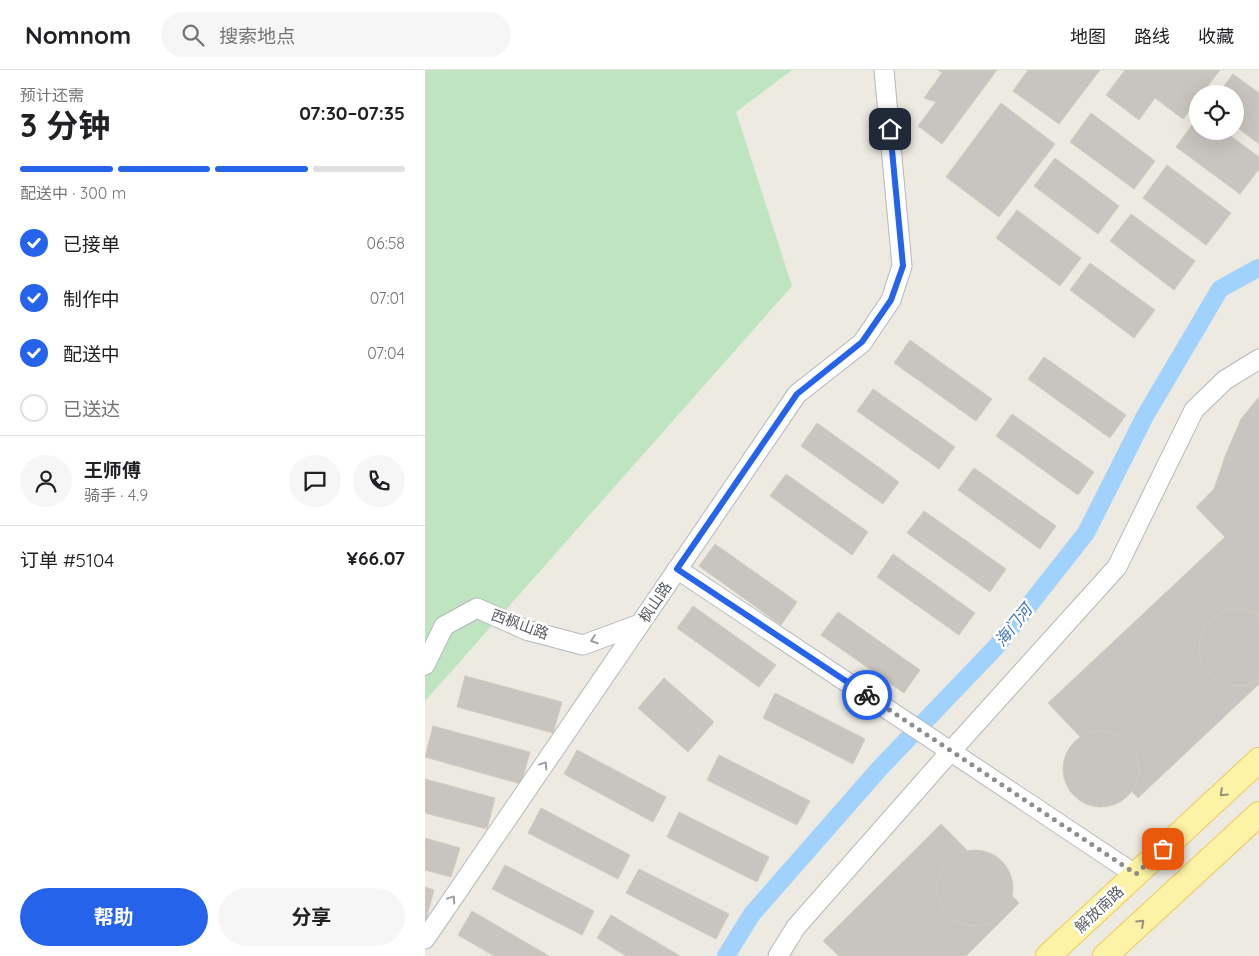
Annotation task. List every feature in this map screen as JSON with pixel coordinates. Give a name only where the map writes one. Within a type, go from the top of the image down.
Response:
[{"type":"main road","name":"解放南路","points":[[1048,956],[1259,760]]},
{"type":"main road","points":[[1105,956],[1259,814]]},
{"type":"street","name":"枫山路","points":[[425,939],[797,394],[862,342],[891,300],[903,266],[884,70]]},
{"type":"street","points":[[778,956],[796,927],[1117,566],[1194,410],[1225,380],[1259,358]]},
{"type":"street","points":[[677,569],[1136,874]]},
{"type":"street","name":"西枫山路","points":[[425,665],[444,626],[477,608],[526,630],[583,645],[640,624]]},
{"type":"green space","points":[[425,70],[792,70],[736,112],[792,286],[425,701]]},
{"type":"building","points":[[938,70],[997,70],[942,144],[918,126],[936,102],[924,98],[942,73]]},
{"type":"building","points":[[1028,70],[1100,70],[1059,124],[1013,91]]},
{"type":"building","points":[[1125,70],[1220,70],[1209,85],[1189,85],[1189,111],[1183,119],[1155,98],[1139,120],[1106,95]]},
{"type":"building","points":[[1233,74],[1259,93],[1259,144],[1244,133],[1244,85],[1225,85]]},
{"type":"building","points":[[1001,103],[1055,144],[999,217],[946,177]]},
{"type":"building","points":[[1091,113],[1155,161],[1134,189],[1070,142]]},
{"type":"building","points":[[1189,129],[1189,140],[1236,140],[1259,157],[1259,169],[1240,194],[1176,147]]},
{"type":"building","points":[[1055,158],[1119,206],[1098,234],[1034,186]]},
{"type":"building","points":[[1167,165],[1231,213],[1206,245],[1143,198]]},
{"type":"building","points":[[1017,210],[1081,258],[1060,286],[996,238]]},
{"type":"building","points":[[1131,214],[1195,261],[1174,290],[1110,241]]},
{"type":"building","points":[[1090,263],[1155,310],[1134,338],[1070,290]]},
{"type":"building","points":[[910,340],[992,399],[976,421],[894,363]]},
{"type":"building","points":[[1044,357],[1126,415],[1110,438],[1028,379]]},
{"type":"building","points":[[873,389],[955,447],[939,469],[857,411]]},
{"type":"building","points":[[1259,397],[1259,684],[1138,798],[1048,703],[1225,537],[1196,507],[1214,489],[1241,419]]},
{"type":"building","points":[[1012,414],[1094,472],[1078,495],[996,436]]},
{"type":"building","points":[[817,423],[899,482],[883,504],[801,446]]},
{"type":"building","points":[[974,468],[1056,526],[1040,549],[958,490]]},
{"type":"building","points":[[786,474],[868,532],[852,555],[770,496]]},
{"type":"building","points":[[924,511],[1006,569],[990,592],[907,533]]},
{"type":"building","points":[[715,544],[797,602],[781,625],[699,566]]},
{"type":"building","points":[[893,554],[975,613],[959,635],[877,577]]},
{"type":"building","points":[[693,606],[776,665],[759,687],[677,628]]},
{"type":"building","points":[[1241,609],[1253,612],[1259,616],[1259,679],[1244,686],[1231,686],[1220,682],[1209,674],[1202,663],[1199,650],[1200,637],[1206,625],[1215,616],[1227,610]]},
{"type":"building","points":[[838,612],[920,670],[904,693],[821,635]]},
{"type":"building","points":[[465,676],[562,702],[553,733],[457,707]]},
{"type":"building","points":[[664,678],[714,722],[688,752],[638,708]]},
{"type":"building","points":[[775,693],[865,739],[853,764],[763,718]]},
{"type":"building","points":[[433,726],[530,752],[521,784],[425,757]]},
{"type":"building","points":[[1094,731],[1108,731],[1122,737],[1133,748],[1139,762],[1136,784],[1128,796],[1108,807],[1094,807],[1080,801],[1069,790],[1063,776],[1063,762],[1069,748],[1080,737]]},
{"type":"building","points":[[577,750],[666,797],[653,822],[564,774]]},
{"type":"building","points":[[719,755],[810,801],[797,825],[707,780]]},
{"type":"building","points":[[425,779],[495,798],[487,829],[425,813]]},
{"type":"building","points":[[541,808],[630,855],[618,879],[528,833]]},
{"type":"building","points":[[679,812],[769,857],[757,882],[667,837]]},
{"type":"building","points":[[941,824],[1019,903],[966,956],[839,956],[823,941]]},
{"type":"building","points":[[425,838],[460,848],[451,877],[425,870]]},
{"type":"building","points":[[968,850],[982,850],[996,856],[1007,867],[1013,881],[1010,903],[1002,915],[982,926],[968,926],[954,920],[943,909],[937,895],[937,881],[943,867],[954,856]]},
{"type":"building","points":[[505,865],[594,911],[582,935],[492,889]]},
{"type":"building","points":[[639,869],[729,914],[716,939],[626,893]]},
{"type":"building","points":[[425,887],[434,890],[426,920],[425,919]]},
{"type":"building","points":[[472,911],[549,956],[494,956],[458,935]]},
{"type":"building","points":[[611,915],[680,956],[626,956],[597,938]]},
{"type":"waterway","name":"海门河","points":[[726,956],[752,914],[880,768],[996,647],[1086,533],[1145,416],[1220,289],[1259,268]]},
{"type":"way so far","points":[[867,695],[1136,874],[1163,849]]},
{"type":"route","points":[[867,695],[677,569],[797,394],[862,342],[891,300],[903,266],[890,129]]}]
